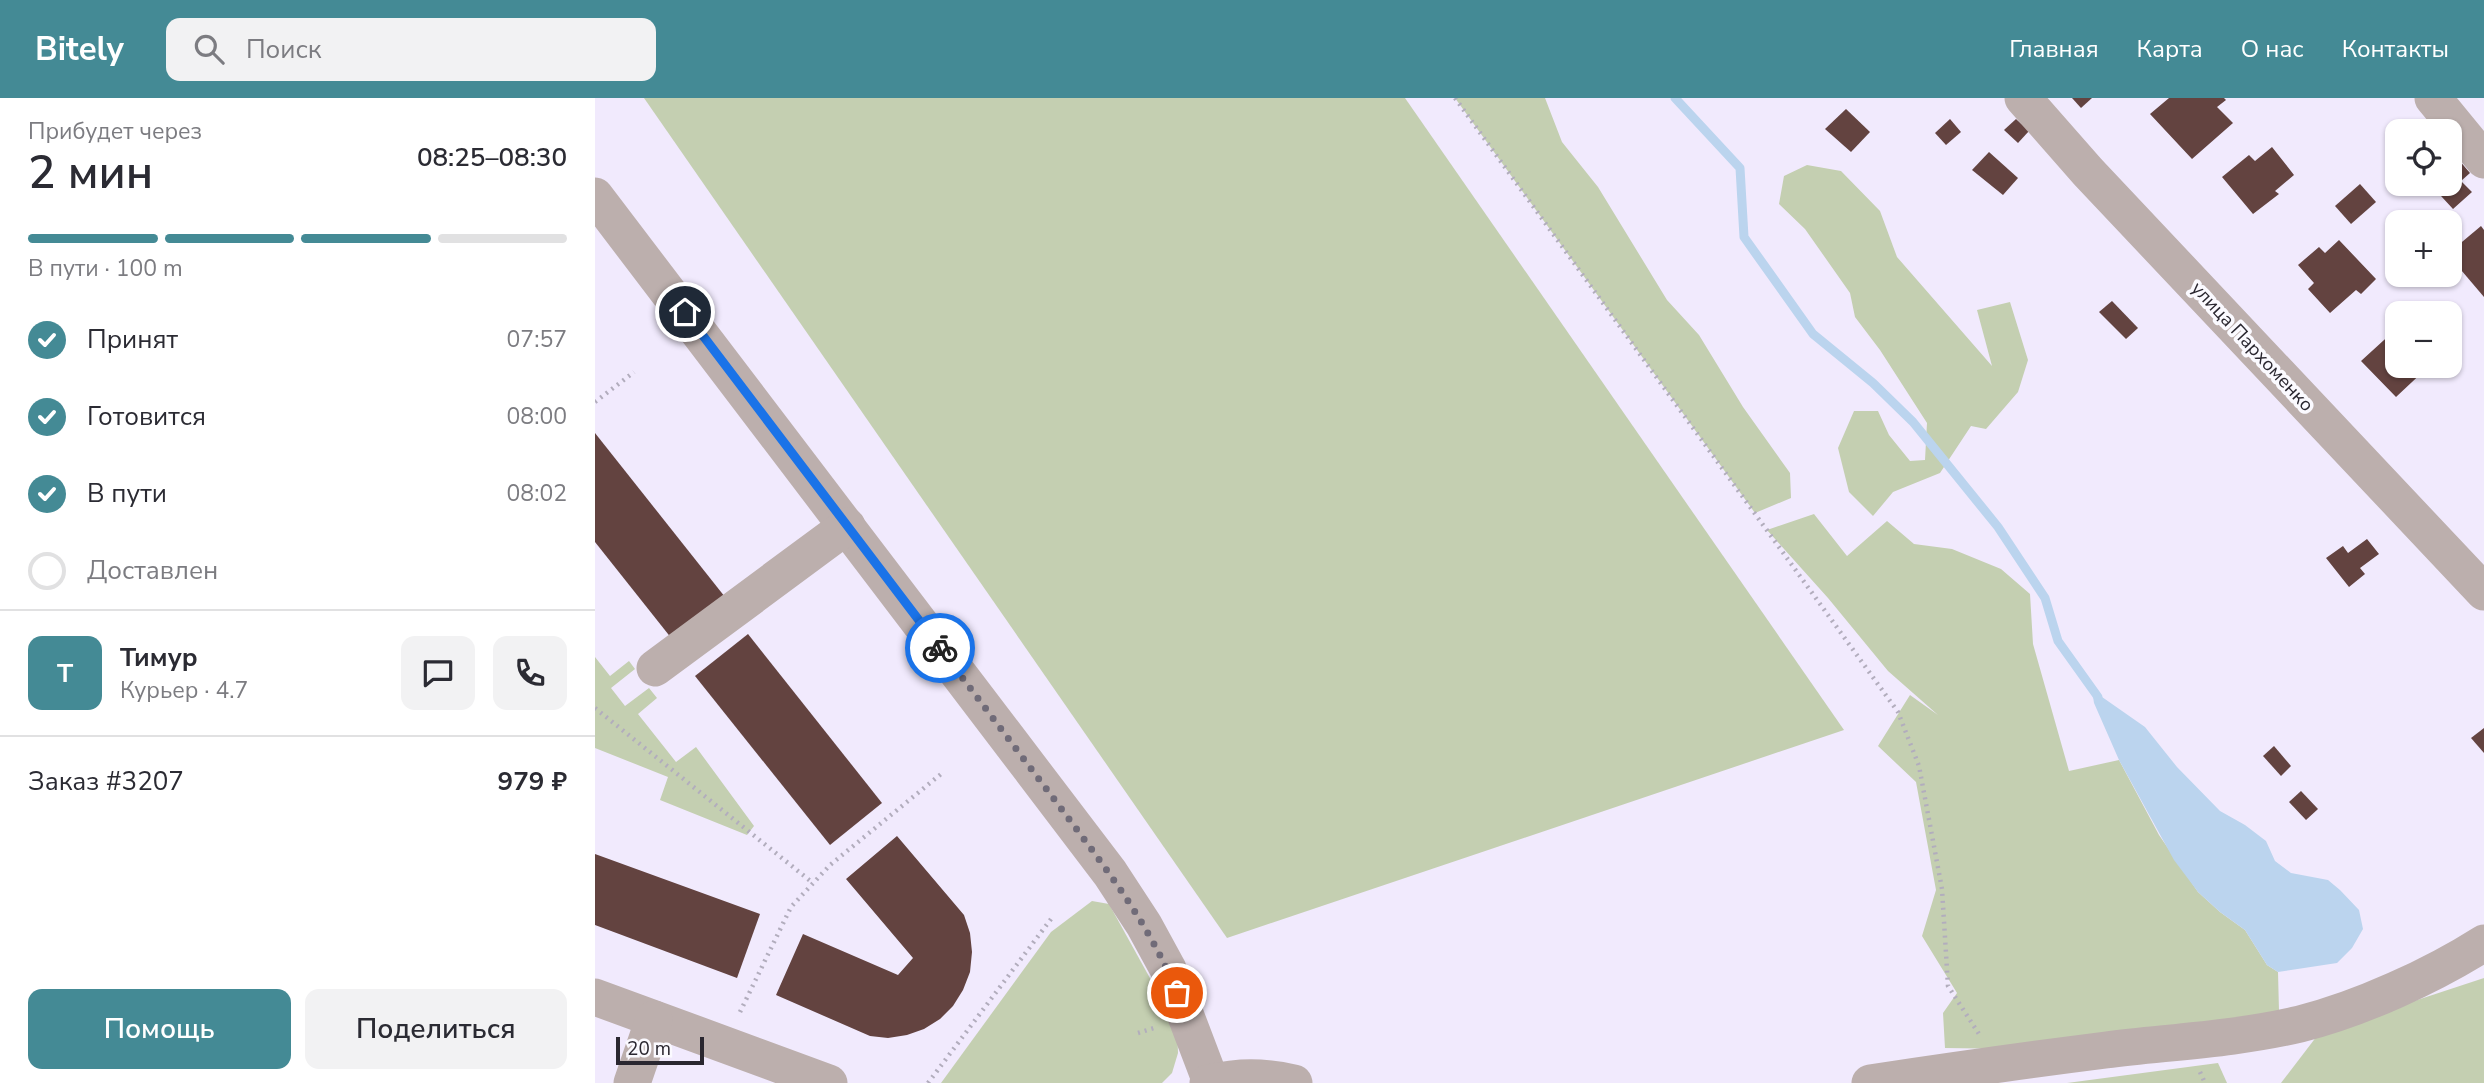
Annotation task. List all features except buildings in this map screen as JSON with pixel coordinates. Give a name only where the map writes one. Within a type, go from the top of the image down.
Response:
[{"type":"street","name":"улица Пархоменко","points":[[2023,98],[2088,172],[2478,573]]},
{"type":"street","points":[[2433,98],[2484,160]]},
{"type":"street","points":[[595,196],[1110,873],[1144,925],[1168,969],[1210,1083],[1229,1078],[1263,1076],[1294,1083]]},
{"type":"street","points":[[655,668],[847,526]]},
{"type":"street","points":[[1870,1083],[2018,1061],[2247,1034],[2301,1024],[2365,1002],[2455,962],[2484,943]]},
{"type":"street","points":[[595,997],[829,1083]]},
{"type":"street","points":[[632,1083],[654,1019]]},
{"type":"path","points":[[1455,98],[1898,712],[1919,766],[1939,876],[1948,986],[1980,1036],[2018,1061]]},
{"type":"path","points":[[595,402],[634,372]]},
{"type":"path","points":[[595,708],[813,883]]},
{"type":"path","points":[[740,1012],[791,907],[830,865],[941,774]]},
{"type":"path","points":[[928,1083],[1051,919]]},
{"type":"green space","points":[[644,98],[1405,98],[1844,730],[1227,938]]},
{"type":"green space","points":[[1455,98],[1545,98],[1562,142],[1598,187],[1667,300],[1699,335],[1743,407],[1790,473],[1791,498],[1755,513]]},
{"type":"green space","points":[[1807,165],[1841,171],[1880,211],[1897,257],[1992,366],[1977,310],[2010,302],[2028,360],[2018,392],[1986,429],[1971,426],[1940,473],[1893,492],[1873,516],[1849,492],[1838,448],[1854,411],[1878,411],[1889,435],[1910,461],[1925,460],[1927,423],[1880,350],[1855,317],[1850,293],[1805,229],[1779,204],[1784,176]]},
{"type":"green space","points":[[1814,514],[1847,556],[1887,521],[1914,544],[1952,549],[2001,569],[2030,594],[2033,644],[2069,771],[2119,760],[2159,835],[2198,892],[2245,930],[2267,965],[2278,972],[2279,1011],[2261,1022],[2015,1049],[1945,1048],[1943,1013],[1957,993],[1922,936],[1936,890],[1916,782],[1878,746],[1910,695],[1938,715],[1888,671],[1767,530]]},
{"type":"green space","points":[[595,657],[610,676],[629,661],[635,669],[611,688],[625,706],[649,688],[657,698],[638,714],[676,762],[696,747],[754,826],[747,835],[660,800],[668,777],[595,748]]},
{"type":"green space","points":[[1092,901],[1109,904],[1177,1027],[1178,1053],[1172,1073],[1162,1083],[941,1083],[1051,932]]},
{"type":"green space","points":[[2484,978],[2484,1083],[2281,1083],[2320,1032]]},
{"type":"green space","points":[[2218,1063],[2227,1083],[2067,1083]]},
{"type":"water","points":[[2092,690],[2145,727],[2177,767],[2220,811],[2266,841],[2275,861],[2291,873],[2328,880],[2359,910],[2363,929],[2352,948],[2337,963],[2278,972],[2267,965],[2245,930],[2198,892],[2174,860],[2119,760],[2094,703]]},
{"type":"waterway","points":[[1675,98],[1740,168],[1744,237],[1813,334],[1873,383],[1913,422],[1998,527],[2045,598],[2058,641],[2098,697]]},
{"type":"way so far","points":[[940,648],[1110,873],[1144,925],[1168,969],[1177,993]]},
{"type":"route","points":[[685,312],[940,648]]}]
